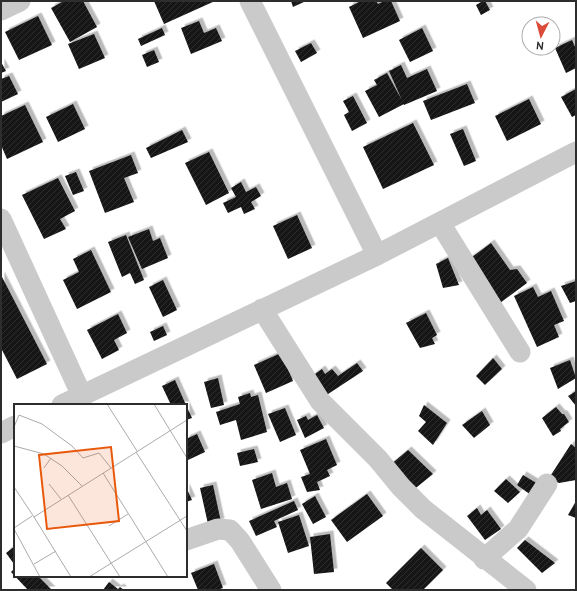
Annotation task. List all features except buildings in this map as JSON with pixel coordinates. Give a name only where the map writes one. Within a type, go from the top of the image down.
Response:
[{"type":"street","points":[[1,10],[20,1]]},
{"type":"street","points":[[250,1],[377,255]]},
{"type":"street","points":[[64,404],[262,308],[377,255],[576,152]]},
{"type":"street","points":[[1,219],[82,396]]},
{"type":"street","points":[[440,223],[520,352]]},
{"type":"street","points":[[262,308],[320,401],[378,459],[401,487],[422,509],[484,559],[526,590]]},
{"type":"street","points":[[1,433],[14,426]]},
{"type":"street","points":[[484,559],[518,529],[547,484]]},
{"type":"street","points":[[187,540],[218,529],[230,530],[240,541],[271,590]]}]
